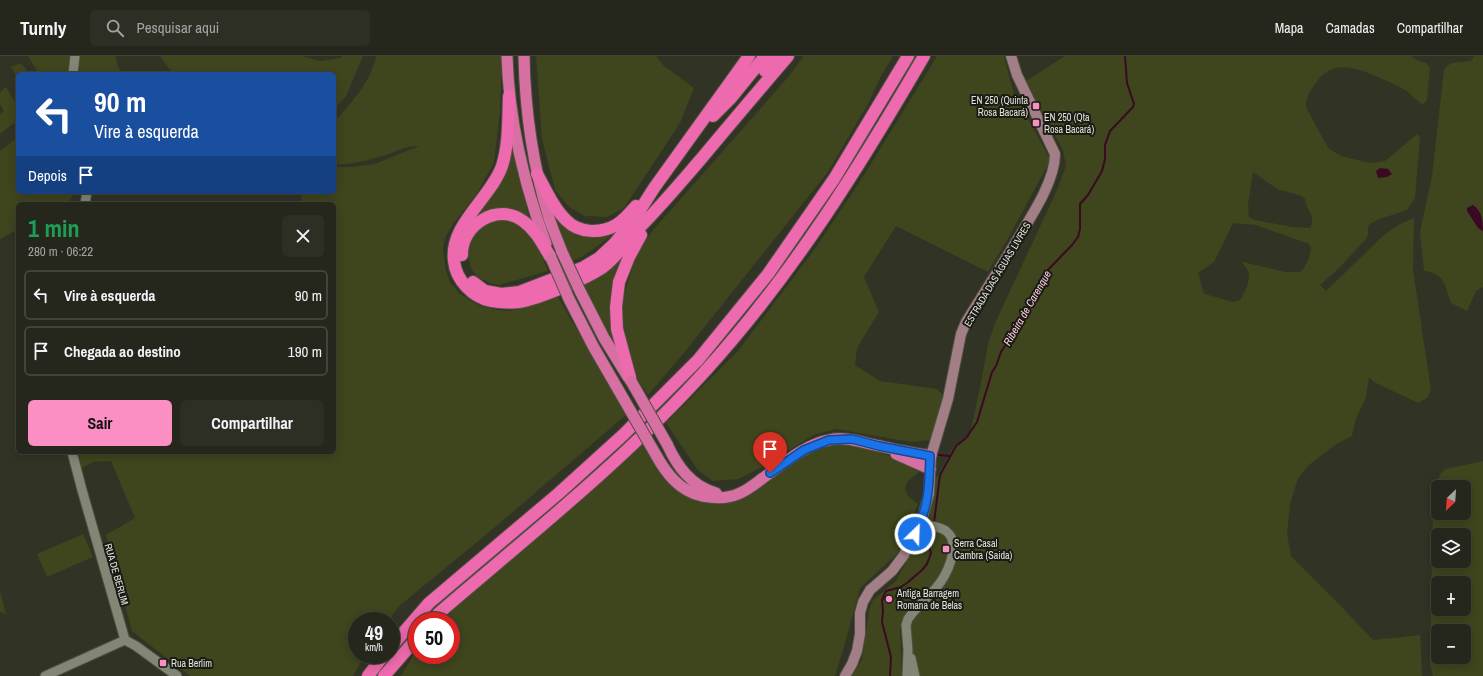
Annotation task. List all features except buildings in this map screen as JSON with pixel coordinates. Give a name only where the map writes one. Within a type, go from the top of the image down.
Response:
[{"type":"highway","points":[[507,56],[509,96],[516,140],[537,219],[551,258],[569,299],[593,346],[664,469],[674,481],[684,489],[698,495],[710,498],[730,497],[748,490],[804,450],[829,440],[852,439],[930,456]]},
{"type":"highway","points":[[524,56],[529,121],[537,174],[549,219],[562,252],[604,338],[631,381],[667,444],[674,460],[690,480],[700,487],[730,497]]},
{"type":"highway","points":[[551,258],[533,230],[523,220],[512,215],[491,215],[481,220],[472,228],[462,248],[464,270],[472,282],[485,291],[501,294],[519,292],[584,268],[599,258],[614,244],[635,218],[654,188],[749,56]]},
{"type":"highway","points":[[683,147],[731,98],[765,56]]},
{"type":"highway","points":[[698,162],[712,139],[777,56]]},
{"type":"highway","points":[[509,96],[505,154],[501,167],[493,184],[457,235],[454,246],[454,261],[457,273],[466,287],[482,299],[501,303],[521,302],[551,292],[588,276],[603,267],[621,250],[654,213],[788,56]]},
{"type":"highway","points":[[400,637],[429,603],[559,493],[617,441],[698,360],[768,274],[786,249],[834,179],[908,56]]},
{"type":"highway","points":[[440,612],[568,503],[632,446],[707,369],[780,282],[845,187],[924,56]]},
{"type":"highway","points":[[910,79],[931,56]]},
{"type":"highway","points":[[537,174],[560,213],[568,222],[584,230],[601,230],[616,225],[654,188]]},
{"type":"highway","points":[[631,381],[617,329],[616,307],[619,282],[628,257],[654,213]]},
{"type":"highway","points":[[879,446],[930,469]]},
{"type":"highway","points":[[384,676],[408,648]]},
{"type":"highway","points":[[368,676],[377,664]]},
{"type":"main road","name":"ESTRADA DAS ÁGUAS LIVRES","points":[[845,676],[857,651],[860,634],[860,613],[863,602],[870,590],[892,571],[904,555],[920,524],[929,494],[930,456],[948,399],[961,334],[966,322],[1033,213],[1050,179],[1055,164],[1055,154],[1017,75],[1011,56]]},
{"type":"street","points":[[73,72],[75,56]]},
{"type":"street","name":"RUA DE BERLIM","points":[[73,454],[125,640]]},
{"type":"street","points":[[907,676],[908,650],[906,625],[908,619],[940,584],[949,568],[954,546],[952,537],[945,530],[920,524]]},
{"type":"street","points":[[45,676],[125,640],[136,646],[177,676]]},
{"type":"street","points":[[908,650],[915,676]]},
{"type":"green space","points":[[28,56],[72,56],[69,72],[38,72]]},
{"type":"green space","points":[[79,56],[115,56],[120,72],[77,72]]},
{"type":"green space","points":[[160,56],[302,56],[320,61],[340,58],[342,56],[363,56],[346,96],[336,107],[336,72],[172,72]]},
{"type":"green space","points":[[376,56],[502,56],[500,111],[494,163],[476,195],[453,224],[446,236],[443,247],[446,271],[450,282],[459,293],[478,305],[498,310],[510,311],[558,297],[626,415],[487,534],[399,606],[395,612],[348,612],[348,664],[360,664],[353,676],[190,676],[132,631],[106,535],[135,518],[111,461],[93,462],[80,469],[79,454],[336,454],[336,202],[302,202],[300,194],[336,194],[336,167],[375,164],[419,146],[406,147],[386,155],[360,162],[336,164],[336,120],[360,92],[370,75]]},
{"type":"green space","points":[[536,56],[656,56],[664,66],[694,88],[680,123],[624,208],[607,217],[585,216],[569,207],[555,190],[542,139]]},
{"type":"green space","points":[[804,56],[893,56],[881,76],[869,102],[828,172],[683,354],[648,395],[635,376],[626,346],[622,308],[626,288],[638,251],[653,230],[789,76]]},
{"type":"green space","points":[[937,56],[1004,56],[1013,91],[1049,157],[1048,165],[988,272],[896,226],[864,277],[879,312],[857,348],[855,365],[880,381],[937,389],[943,395],[931,440],[911,442],[836,429],[813,435],[764,466],[738,479],[713,481],[698,470],[666,423],[738,351],[814,250],[861,180]]},
{"type":"green space","points":[[1065,56],[1411,56],[1426,63],[1430,68],[1427,98],[1426,102],[1422,104],[1402,88],[1392,83],[1360,70],[1344,67],[1336,68],[1322,76],[1309,93],[1306,102],[1307,109],[1328,148],[1341,156],[1370,163],[1385,161],[1417,134],[1420,137],[1415,198],[1407,210],[1377,220],[1370,224],[1368,227],[1368,235],[1365,240],[1339,268],[1320,285],[1326,291],[1385,234],[1400,224],[1414,218],[1413,270],[1431,390],[1427,398],[1418,403],[1374,382],[1369,377],[1366,397],[1355,421],[1352,436],[1335,445],[1309,465],[1298,478],[1290,504],[1287,534],[1291,556],[1373,640],[1420,635],[1422,676],[916,676],[909,624],[921,609],[957,545],[957,538],[952,529],[929,524],[926,517],[934,482],[954,446],[965,438],[969,438],[988,343],[996,321],[1057,190],[1066,166],[1063,150],[1026,81]],"holes":[[[1253,172],[1277,189],[1302,196],[1305,199],[1312,216],[1312,224],[1310,228],[1292,227],[1255,220],[1249,217],[1248,205]],[[1233,223],[1256,225],[1309,244],[1311,248],[1309,258],[1303,270],[1300,272],[1286,272],[1243,262],[1242,263],[1248,271],[1249,278],[1244,294],[1240,300],[1233,302],[1205,294],[1198,273],[1214,262]]]},
{"type":"green space","points":[[1474,56],[1483,56],[1483,287],[1476,291],[1467,311],[1451,303],[1443,281],[1436,274],[1424,271],[1420,232],[1432,176],[1444,69],[1451,63],[1471,61]]},
{"type":"green space","points":[[19,64],[23,65],[28,72],[16,72],[16,76],[11,67]]},
{"type":"green space","points":[[6,87],[16,103],[16,122],[0,134],[0,114],[4,111],[0,104],[0,92]]},
{"type":"green space","points":[[16,139],[16,194],[73,194],[69,202],[16,202],[16,230],[0,239],[0,151]]},
{"type":"green space","points":[[513,146],[529,218],[516,211],[505,208],[493,209],[479,214],[477,211],[501,176]]},
{"type":"green space","points":[[551,207],[568,226],[578,234],[585,237],[593,237],[608,234],[610,237],[582,257],[572,261]]},
{"type":"green space","points":[[490,219],[505,219],[519,223],[536,242],[548,271],[499,285],[490,283],[478,277],[471,269],[467,247],[472,235]]},
{"type":"green space","points":[[625,253],[613,337],[610,341],[583,282]]},
{"type":"green space","points":[[644,444],[682,491],[729,501],[742,498],[753,493],[812,450],[834,444],[855,445],[875,450],[913,466],[919,472],[907,482],[905,489],[908,496],[918,504],[898,553],[860,588],[835,676],[401,676],[408,664],[460,664],[460,612],[451,612],[460,602],[564,515]]},
{"type":"green space","points":[[1483,461],[1483,676],[1433,676],[1430,665],[1431,610],[1431,616],[1471,616],[1471,576],[1432,576],[1432,568],[1471,568],[1471,528],[1433,528],[1433,520],[1471,520],[1471,480],[1438,480],[1440,474],[1446,469]]},
{"type":"green space","points":[[927,530],[942,534],[947,541],[949,547],[947,561],[934,587],[906,613],[900,628],[902,676],[851,676],[862,660],[869,610],[873,600],[896,581],[922,533]]},
{"type":"green space","points":[[83,534],[93,557],[47,577],[37,554]]},
{"type":"green space","points":[[0,591],[6,614],[0,612]]},
{"type":"shaded area","points":[[1380,168],[1388,169],[1392,174],[1387,177],[1378,178],[1376,171]]},
{"type":"shaded area","points":[[1473,205],[1480,213],[1483,231],[1478,228],[1467,211],[1467,208]]},
{"type":"waterway","name":"Ribeira de Carenque","points":[[934,523],[940,475],[956,446],[966,438],[977,422],[992,372],[1001,352],[1021,321],[1045,273],[1078,237],[1080,229],[1080,204],[1088,195],[1102,171],[1105,159],[1105,145],[1110,131],[1133,107],[1134,104],[1127,83],[1125,56]]},
{"type":"waterway","points":[[939,455],[950,456]]},
{"type":"waterway","name":"Ribeira de Carenque","points":[[890,676],[891,657],[882,622],[882,600],[886,591],[901,587],[927,564],[931,553],[929,546],[933,530]]},
{"type":"place","name":"EN 250 (Quinta Rosa Bacará)","points":[[1036,106]]},
{"type":"place","name":"EN 250 (Qta Rosa Bacará)","points":[[1036,123]]},
{"type":"place","name":"Serra Casal Cambra (Saida)","points":[[946,549]]},
{"type":"place","name":"Antiga Barragem Romana de Belas","points":[[889,599]]},
{"type":"place","name":"Rua Berlim","points":[[163,663]]},
{"type":"route","points":[[770,473],[804,450],[829,440],[852,439],[930,456],[929,494],[923,516],[915,534]]}]
